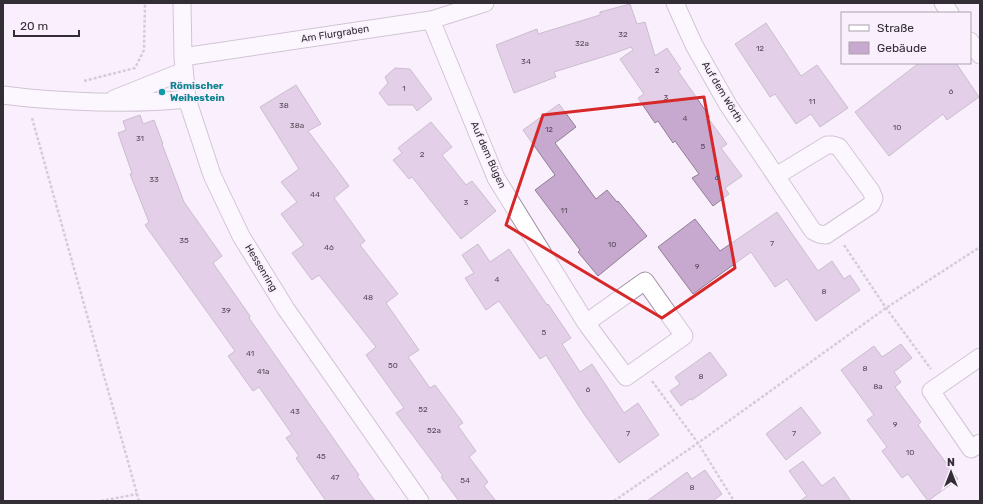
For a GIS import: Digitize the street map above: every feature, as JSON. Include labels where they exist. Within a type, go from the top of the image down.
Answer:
[{"type":"street","name":"Hessenring","points":[[182,3],[187,99],[212,175],[241,236],[286,309],[420,501]]},
{"type":"street","name":"Am Flurgraben","points":[[104,102],[184,64],[431,20],[485,3]]},
{"type":"street","name":"Auf dem Wörth","points":[[675,3],[694,45],[728,105],[813,231],[826,235],[871,204],[874,198],[839,147],[833,145],[827,145],[776,176]]},
{"type":"street","points":[[943,3],[949,12]]},
{"type":"street","name":"Auf dem Bügen","points":[[431,20],[496,178],[586,323],[626,377],[684,336],[645,281],[586,323]]},
{"type":"street","points":[[3,95],[26,98],[104,102],[158,102],[187,99]]},
{"type":"street","points":[[980,357],[931,391],[971,449],[980,443]]},
{"type":"path","points":[[82,81],[135,68],[144,50],[146,3]]},
{"type":"path","points":[[26,98],[139,501]]},
{"type":"path","points":[[833,230],[886,308],[942,384]]},
{"type":"path","points":[[614,501],[698,443],[886,308],[980,247]]},
{"type":"path","points":[[641,366],[698,443],[734,501]]},
{"type":"path","points":[[101,501],[137,494]]},
{"type":"highlighted area","points":[[704,97],[735,268],[662,318],[506,225],[543,115]]},
{"type":"building","points":[[630,4],[637,24],[645,22],[655,56],[667,48],[681,69],[678,71],[710,117],[708,118],[727,144],[721,148],[742,176],[725,188],[729,194],[713,206],[692,178],[699,174],[675,141],[673,143],[658,121],[655,123],[638,98],[644,94],[620,59],[633,50],[631,47],[554,72],[556,77],[514,93],[496,45],[537,29],[538,34],[600,15],[600,12]]},
{"type":"building","points":[[766,23],[801,76],[817,65],[848,108],[820,127],[811,114],[796,124],[775,94],[770,97],[735,44]]},
{"type":"building","points":[[918,64],[957,64],[979,97],[947,120],[943,114],[889,156],[855,112]]},
{"type":"building","points":[[395,68],[410,69],[432,99],[417,111],[413,105],[388,105],[379,93],[388,83],[385,77]]},
{"type":"building","points":[[296,85],[321,124],[308,131],[349,186],[334,198],[365,241],[360,245],[398,294],[386,303],[419,350],[408,357],[430,388],[435,385],[463,423],[458,426],[476,451],[469,457],[488,482],[484,486],[496,501],[459,501],[441,477],[443,476],[396,413],[404,408],[366,355],[376,347],[319,275],[312,280],[292,253],[304,245],[281,214],[297,202],[281,182],[299,169],[260,107]]},
{"type":"building","points":[[559,104],[576,127],[555,143],[596,199],[607,190],[647,236],[598,276],[578,252],[580,250],[535,190],[555,175],[523,130]]},
{"type":"building","points":[[140,115],[143,124],[154,120],[184,202],[222,256],[213,263],[250,316],[249,318],[359,475],[357,476],[375,501],[326,501],[296,458],[299,456],[286,438],[292,434],[259,387],[253,391],[228,356],[235,351],[145,225],[149,222],[130,174],[132,173],[118,133],[126,130],[123,121]]},
{"type":"building","points":[[431,122],[452,147],[442,155],[466,185],[472,181],[496,211],[461,239],[412,177],[409,179],[393,160],[402,153],[398,148]]},
{"type":"building","points":[[777,212],[818,271],[832,261],[844,279],[850,275],[860,290],[816,321],[787,279],[775,287],[751,252],[693,294],[658,247],[695,219],[720,251]]},
{"type":"building","points":[[478,244],[490,262],[509,249],[571,338],[562,344],[580,372],[592,364],[624,413],[638,403],[659,435],[619,463],[584,414],[546,355],[540,359],[499,301],[486,310],[465,278],[474,273],[462,255]]},
{"type":"building","points":[[901,344],[912,358],[894,372],[901,382],[895,387],[921,422],[918,425],[958,479],[928,501],[908,474],[902,478],[882,451],[887,447],[867,420],[874,415],[841,370],[874,346],[882,357]]},
{"type":"building","points":[[710,352],[727,375],[681,406],[670,391],[680,384],[675,377]]},
{"type":"building","points":[[801,407],[821,433],[786,460],[766,434]]},
{"type":"building","points":[[803,461],[822,486],[834,477],[851,501],[800,501],[807,496],[789,471]]},
{"type":"building","points":[[705,470],[722,494],[713,501],[647,501],[687,472],[692,479]]},
{"type":"place","name":"Römischer Weihestein","points":[[162,92]]}]
